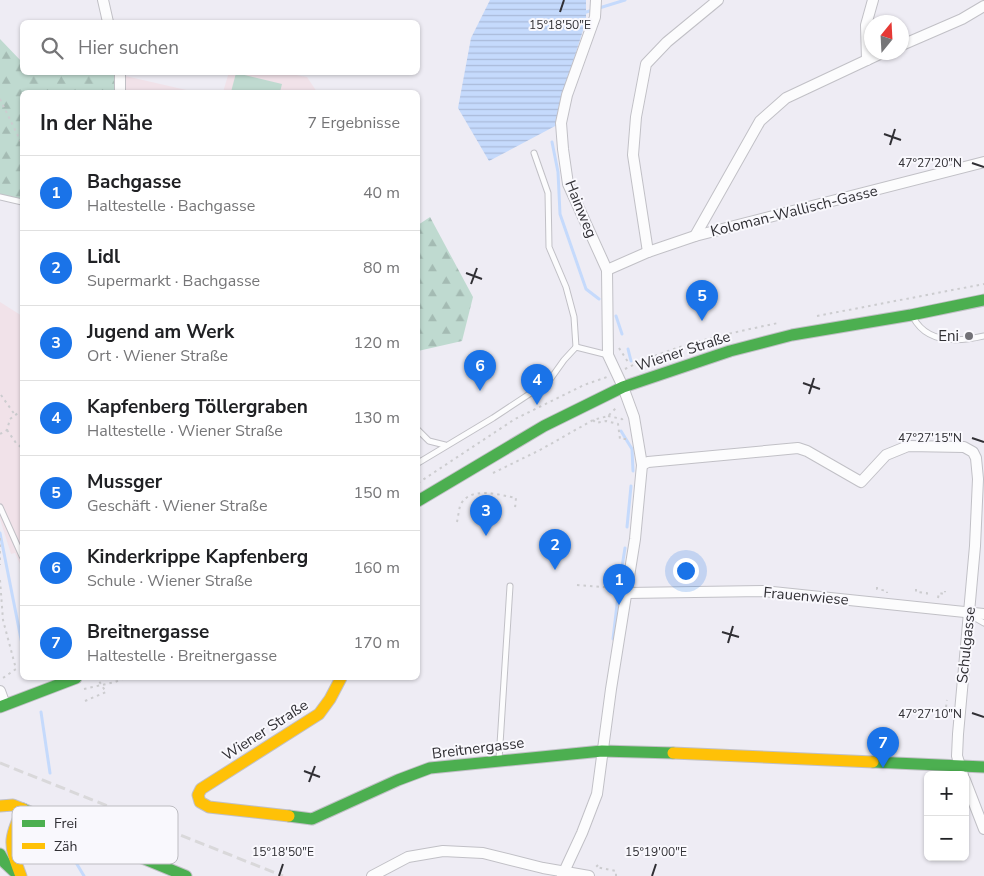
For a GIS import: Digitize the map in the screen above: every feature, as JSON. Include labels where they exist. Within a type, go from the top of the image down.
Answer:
[{"type":"main road","name":"Wiener Straße","points":[[420,500],[544,426],[730,351],[792,335],[911,315],[984,300]]},
{"type":"main road","points":[[3,706],[71,680]]},
{"type":"main road","name":"Wiener Straße","points":[[198,800],[201,789],[319,714],[330,700],[340,680]]},
{"type":"main road","name":"Breitnergasse","points":[[198,800],[209,807],[312,819],[398,780],[430,768],[602,751],[732,756],[962,771],[984,767]]},
{"type":"main road","points":[[0,795],[16,806]]},
{"type":"main road","points":[[0,814],[12,809]]},
{"type":"main road","points":[[12,828],[10,835],[12,853]]},
{"type":"main road","points":[[0,854],[5,863],[20,876]]},
{"type":"main road","points":[[16,864],[20,876]]},
{"type":"main road","points":[[157,864],[186,876]]},
{"type":"street","points":[[103,0],[108,20]]},
{"type":"street","points":[[648,252],[633,155],[636,117],[646,64],[667,42],[718,0]]},
{"type":"street","points":[[869,15],[873,0]]},
{"type":"street","name":"Hainweg","points":[[563,874],[597,794],[636,530],[642,465],[634,417],[626,392],[608,355],[607,270],[568,184],[563,149],[561,123],[568,95],[594,17],[596,3]]},
{"type":"street","points":[[909,42],[962,19],[984,6]]},
{"type":"street","points":[[695,236],[760,121],[786,98],[867,60]]},
{"type":"street","points":[[120,75],[120,90]]},
{"type":"street","name":"Koloman-Wallisch-Gasse","points":[[607,270],[648,252],[695,236],[984,162]]},
{"type":"street","name":"Schulgasse","points":[[642,465],[648,462],[798,448],[807,451],[856,481],[861,482],[886,455],[908,446],[958,446],[973,452],[978,462],[978,480],[970,613],[958,734],[957,756],[962,771]]},
{"type":"street","name":"Frauenwiese","points":[[627,593],[763,591],[984,614]]},
{"type":"street","points":[[0,691],[3,706]]},
{"type":"street","points":[[969,790],[984,829]]},
{"type":"street","points":[[372,876],[408,857],[443,851],[483,853],[563,874],[589,876]]},
{"type":"lane","points":[[420,462],[493,418],[549,381],[576,347],[574,317],[566,287],[549,247],[548,193],[534,153]]},
{"type":"lane","points":[[0,197],[20,202]]},
{"type":"lane","points":[[911,315],[917,325],[925,331],[946,340],[984,336]]},
{"type":"lane","points":[[576,347],[608,355]]},
{"type":"lane","points":[[420,432],[429,442],[445,445]]},
{"type":"lane","points":[[0,507],[20,552]]},
{"type":"lane","points":[[499,760],[510,586]]},
{"type":"lane","name":"Frauenwiese","points":[[970,613],[984,623]]},
{"type":"path","points":[[0,99],[20,140]]},
{"type":"path","points":[[622,350],[628,362]]},
{"type":"path","points":[[493,474],[593,420],[608,416],[626,392]]},
{"type":"path","points":[[1,395],[15,414]]},
{"type":"path","points":[[0,434],[7,430],[10,419],[20,411]]},
{"type":"path","points":[[593,420],[596,423],[606,421],[618,424],[620,439],[628,439]]},
{"type":"path","points":[[7,430],[20,446]]},
{"type":"path","points":[[457,522],[460,506],[466,497],[474,494],[484,493],[516,498],[515,508]]},
{"type":"path","points":[[0,538],[0,565]]},
{"type":"path","points":[[0,580],[3,620],[16,669],[0,680]]},
{"type":"path","points":[[916,589],[916,592],[927,593],[927,602]]},
{"type":"path","points":[[937,603],[939,593],[945,594],[946,591]]},
{"type":"path","points":[[85,701],[106,692],[98,680]]},
{"type":"path","points":[[946,707],[947,700]]},
{"type":"path","points":[[598,865],[596,867],[616,871],[616,876]]},
{"type":"shaded area","points":[[121,75],[186,90],[120,90]]},
{"type":"shaded area","points":[[228,75],[296,75],[307,77],[316,90],[224,90]]},
{"type":"shaded area","points":[[0,302],[20,315],[20,564],[15,553],[11,554],[0,519]]},
{"type":"green space","points":[[0,39],[20,60],[20,75],[116,75],[120,90],[20,90],[20,202],[0,197]]},
{"type":"green space","points":[[235,75],[244,75],[282,84],[280,90],[232,90]]},
{"type":"green space","points":[[430,217],[473,297],[462,341],[420,351],[420,224]]},
{"type":"water","points":[[490,0],[586,0],[586,21],[558,109],[559,124],[489,161],[458,108],[471,38]]},
{"type":"waterway","points":[[583,13],[625,0]]},
{"type":"waterway","points":[[552,142],[558,172],[560,214],[586,289],[599,299]]},
{"type":"waterway","points":[[616,316],[622,334]]},
{"type":"waterway","points":[[628,349],[631,361]]},
{"type":"waterway","points":[[621,431],[632,449],[633,471]]},
{"type":"waterway","points":[[627,527],[631,486]]},
{"type":"waterway","points":[[0,533],[20,634]]},
{"type":"waterway","points":[[622,567],[625,548]]},
{"type":"waterway","points":[[613,639],[618,596]]},
{"type":"waterway","points":[[41,712],[50,773]]},
{"type":"waterway","points":[[77,864],[84,876]]},
{"type":"railway","points":[[0,763],[108,806]]},
{"type":"railway","points":[[178,834],[283,876]]},
{"type":"traffic: fast","points":[[420,500],[544,426],[623,387],[730,351],[792,335],[911,315],[984,300]]},
{"type":"traffic: fast","points":[[0,707],[71,680]]},
{"type":"traffic: fast","points":[[289,816],[312,819],[398,780],[430,768],[602,751],[673,753]]},
{"type":"traffic: fast","points":[[873,762],[984,767]]},
{"type":"traffic: fast","points":[[0,854],[5,863],[19,876]]},
{"type":"traffic: fast","points":[[157,864],[186,876]]},
{"type":"traffic: slow","points":[[289,816],[209,807],[200,802],[198,795],[201,789],[319,714],[340,680]]},
{"type":"traffic: slow","points":[[673,753],[873,762]]},
{"type":"traffic: slow","points":[[0,806],[16,806]]},
{"type":"traffic: slow","points":[[12,842],[12,849]]},
{"type":"traffic: slow","points":[[17,864],[21,876]]},
{"type":"place","name":"Mussger","points":[[702,321]]},
{"type":"place","name":"Eni","points":[[969,336]]},
{"type":"place","name":"Kinderkrippe Kapfenberg","points":[[480,391]]},
{"type":"place","name":"Kapfenberg Töllergraben","points":[[537,405]]},
{"type":"place","name":"Jugend am Werk","points":[[486,536]]},
{"type":"place","name":"Lidl","points":[[555,570]]},
{"type":"place","name":"Bachgasse","points":[[619,605]]},
{"type":"place","name":"Breitnergasse","points":[[883,768]]}]
